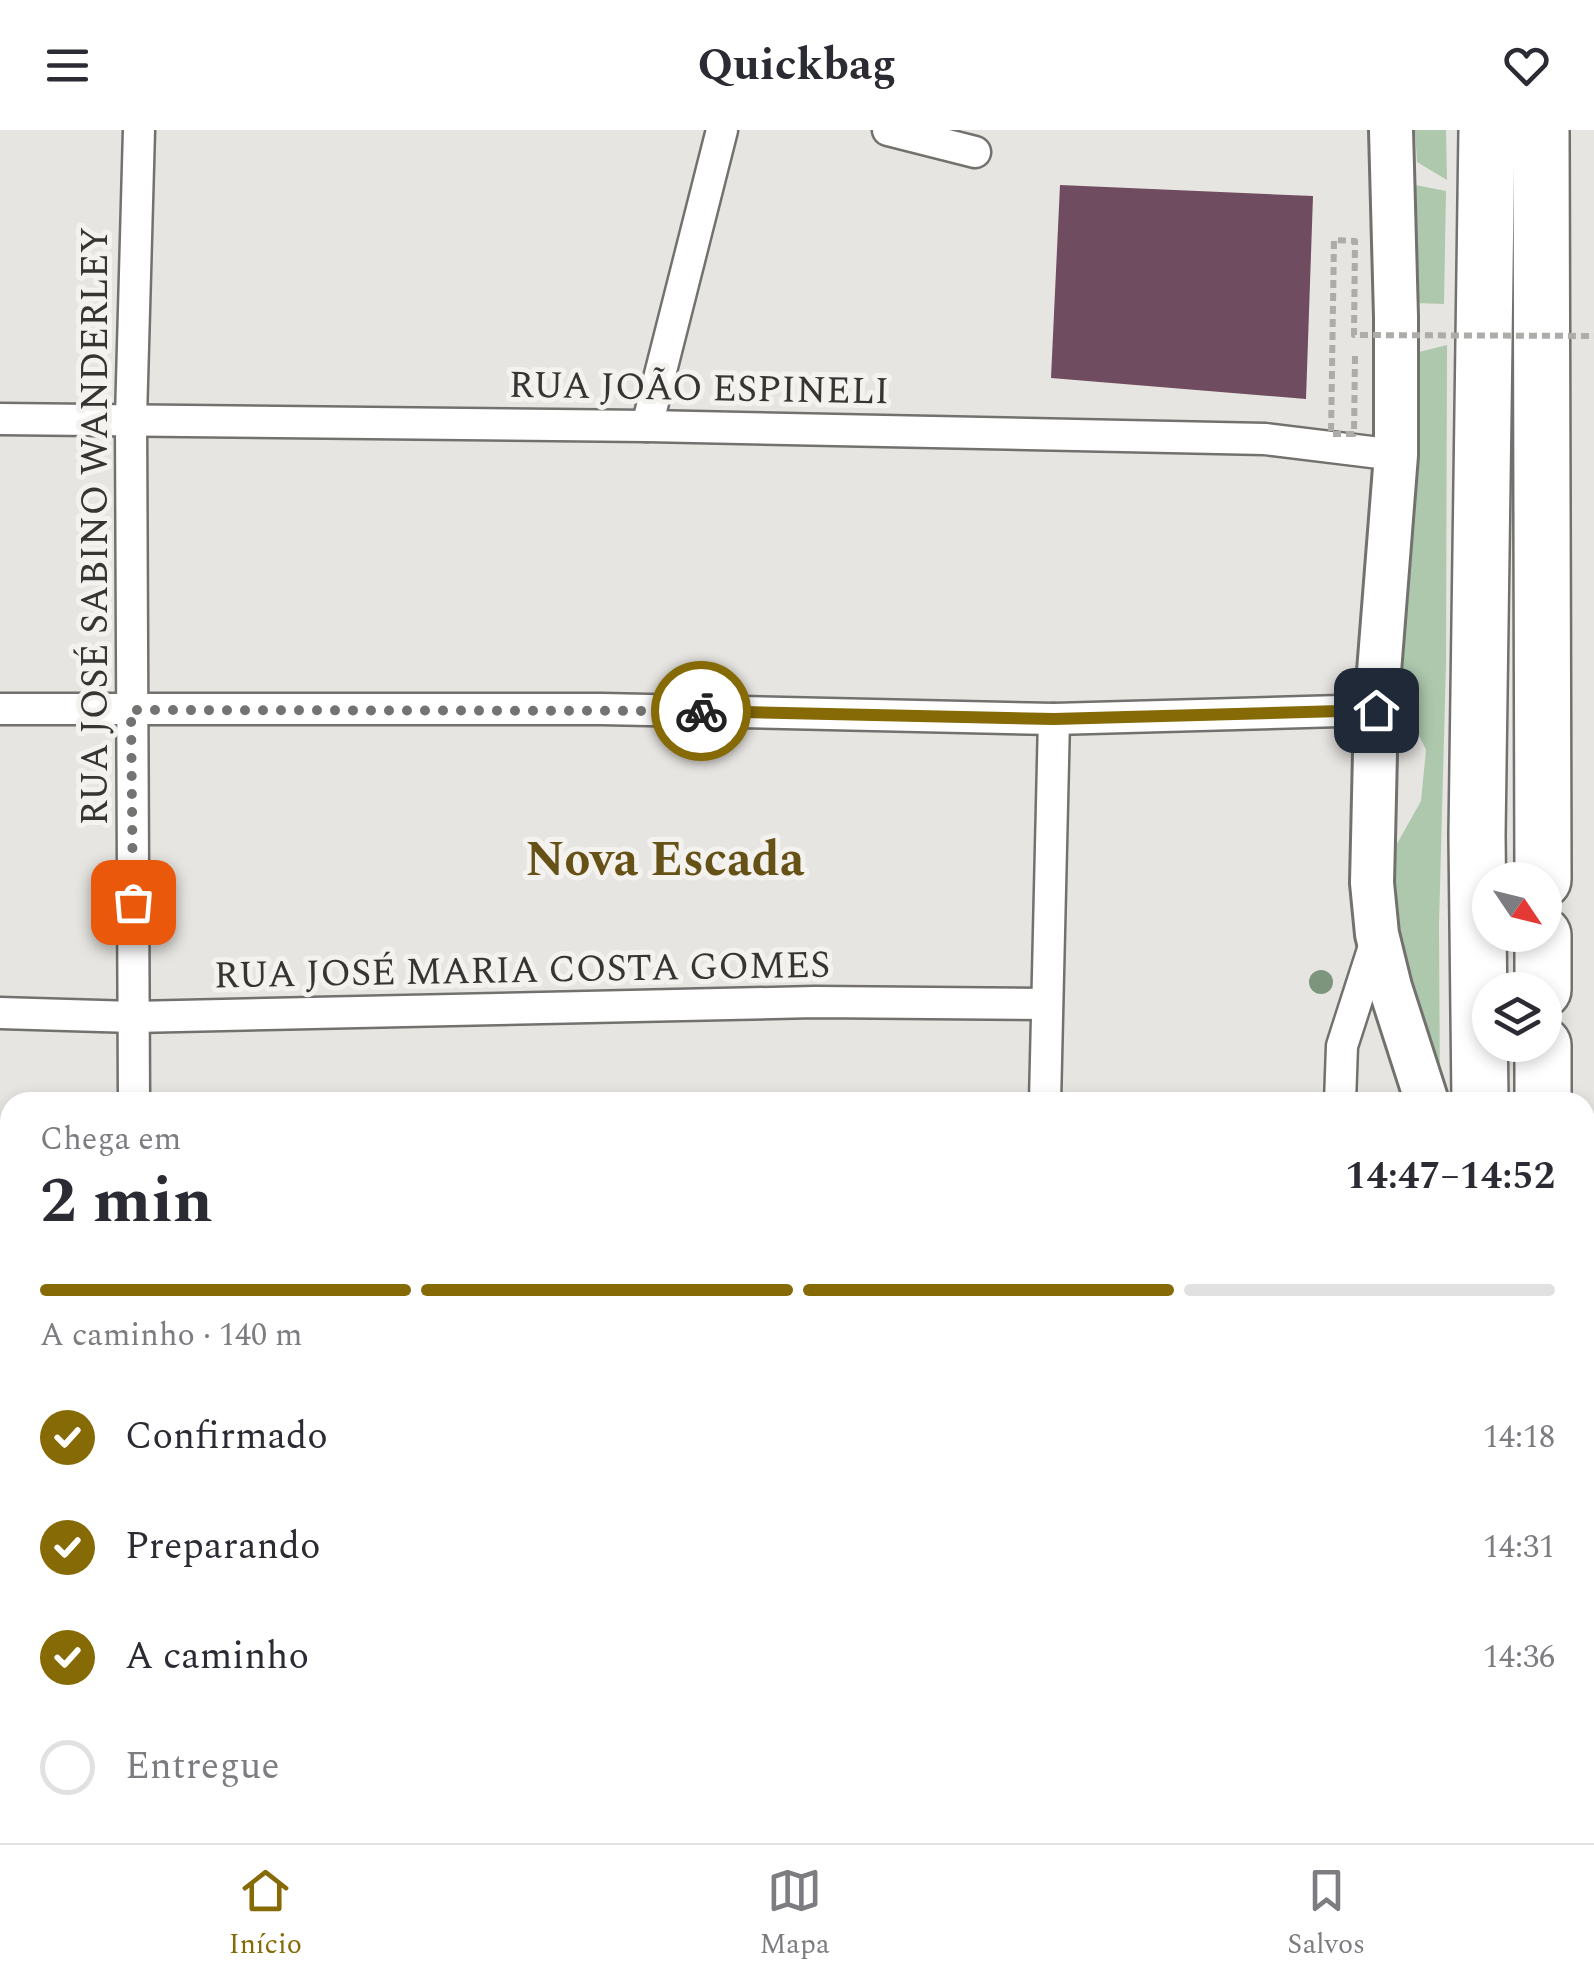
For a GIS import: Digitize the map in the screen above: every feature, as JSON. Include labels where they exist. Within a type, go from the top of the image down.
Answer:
[{"type":"highway","points":[[1480,1092],[1476,836],[1486,130]]},
{"type":"highway","points":[[1541,130],[1543,862]]},
{"type":"highway","points":[[1543,1062],[1543,1092]]},
{"type":"street","name":"RUA JOSÉ SABINO WANDERLEY","points":[[134,1092],[131,418],[139,130]]},
{"type":"street","points":[[647,426],[722,130]]},
{"type":"street","points":[[888,130],[975,152]]},
{"type":"street","points":[[1391,130],[1396,455],[1371,826],[1378,934],[1390,987],[1424,1092]]},
{"type":"street","name":"RUA JOÃO ESPINELI","points":[[0,418],[1266,439],[1396,455]]},
{"type":"street","points":[[0,709],[602,709],[1054,719],[1376,710]]},
{"type":"street","points":[[1045,1092],[1054,719]]},
{"type":"street","points":[[1340,1092],[1342,1046],[1378,934]]},
{"type":"street","name":"RUA JOSÉ MARIA COSTA GOMES","points":[[0,1013],[134,1017],[778,1003],[1046,1004]]},
{"type":"path","points":[[1355,356],[1354,434],[1331,434],[1334,240],[1356,240],[1354,335],[1594,336]]},
{"type":"green space","points":[[1415,130],[1446,130],[1447,180],[1417,162]]},
{"type":"green space","points":[[1415,185],[1446,191],[1444,304],[1416,303]]},
{"type":"green space","points":[[1447,345],[1440,1092],[1388,920],[1389,858],[1421,801],[1426,750],[1403,701],[1398,644],[1420,453],[1415,388],[1419,352]]},
{"type":"building","points":[[1060,185],[1313,196],[1306,399],[1051,378]]},
{"type":"way so far","points":[[133,902],[131,710],[701,711]]},
{"type":"district","name":"Nova Escada","points":[[665,858]]},
{"type":"route","points":[[701,711],[1054,719],[1376,710]]}]
